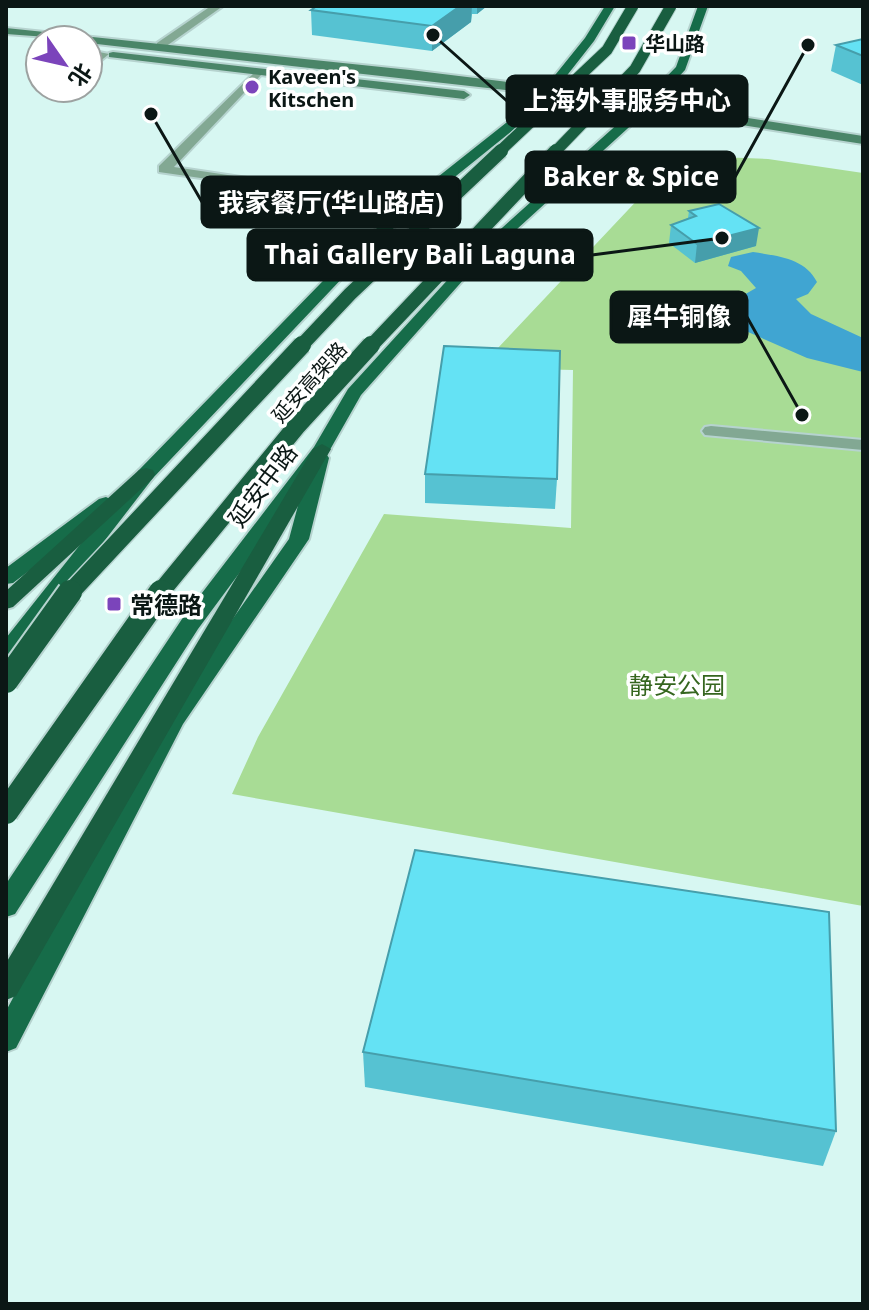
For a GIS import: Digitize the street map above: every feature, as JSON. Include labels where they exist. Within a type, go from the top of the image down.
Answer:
[{"type":"highway","name":"延安高架路","points":[[6,681],[77,583],[350,294],[607,50],[633,6]]},
{"type":"highway","name":"延安高架路","points":[[6,812],[176,574],[296,427],[431,280],[635,69],[671,6]]},
{"type":"highway","points":[[6,988],[322,449]]},
{"type":"highway","points":[[6,602],[146,474]]},
{"type":"main road","points":[[6,653],[146,474],[362,249],[537,98],[590,39],[610,6]]},
{"type":"main road","name":"延安中路","points":[[6,906],[190,624],[322,449],[354,393],[468,266],[638,112],[681,68],[703,6]]},
{"type":"main road","points":[[6,31],[161,45],[638,112],[863,140]]},
{"type":"main road","points":[[104,54],[475,96]]},
{"type":"main road","points":[[638,112],[801,145]]},
{"type":"main road","points":[[832,150],[848,152]]},
{"type":"main road","points":[[6,1039],[173,721],[299,539],[322,449]]},
{"type":"main road","points":[[6,578],[146,474]]},
{"type":"street","points":[[161,45],[218,6]]},
{"type":"street","points":[[258,72],[164,169],[410,206]]},
{"type":"street","points":[[711,431],[863,445]]},
{"type":"green space","name":"静安公园","points":[[718,157],[768,159],[863,173],[863,906],[232,794],[258,737],[384,514],[571,528],[573,370],[479,368],[661,175],[680,162]]},
{"type":"water","points":[[753,252],[790,260],[812,274],[817,282],[808,294],[796,299],[811,314],[863,338],[863,372],[807,358],[739,328],[728,304],[756,288],[741,271],[728,266],[731,257]]},
{"type":"building","points":[[317,6],[460,6],[432,26],[311,10]]},
{"type":"building","points":[[863,39],[863,56],[836,45]]},
{"type":"building","points":[[719,204],[759,228],[697,244],[671,225],[696,216],[689,211]]},
{"type":"building","points":[[444,346],[560,351],[557,479],[425,474]]},
{"type":"building","points":[[415,850],[829,912],[836,1131],[363,1052]]},
{"type":"place","name":"上海外事服务中心","points":[[433,35]]},
{"type":"place","name":"华山路","points":[[629,43]]},
{"type":"place","name":"Baker & Spice","points":[[808,45]]},
{"type":"place","name":"Kaveen's Kitschen","points":[[252,87]]},
{"type":"place","name":"我家餐厅(华山路店)","points":[[151,114]]},
{"type":"place","name":"Thai Gallery Bali Laguna","points":[[722,238]]},
{"type":"place","name":"犀牛铜像","points":[[802,415]]},
{"type":"place","name":"常德路","points":[[114,604]]}]
